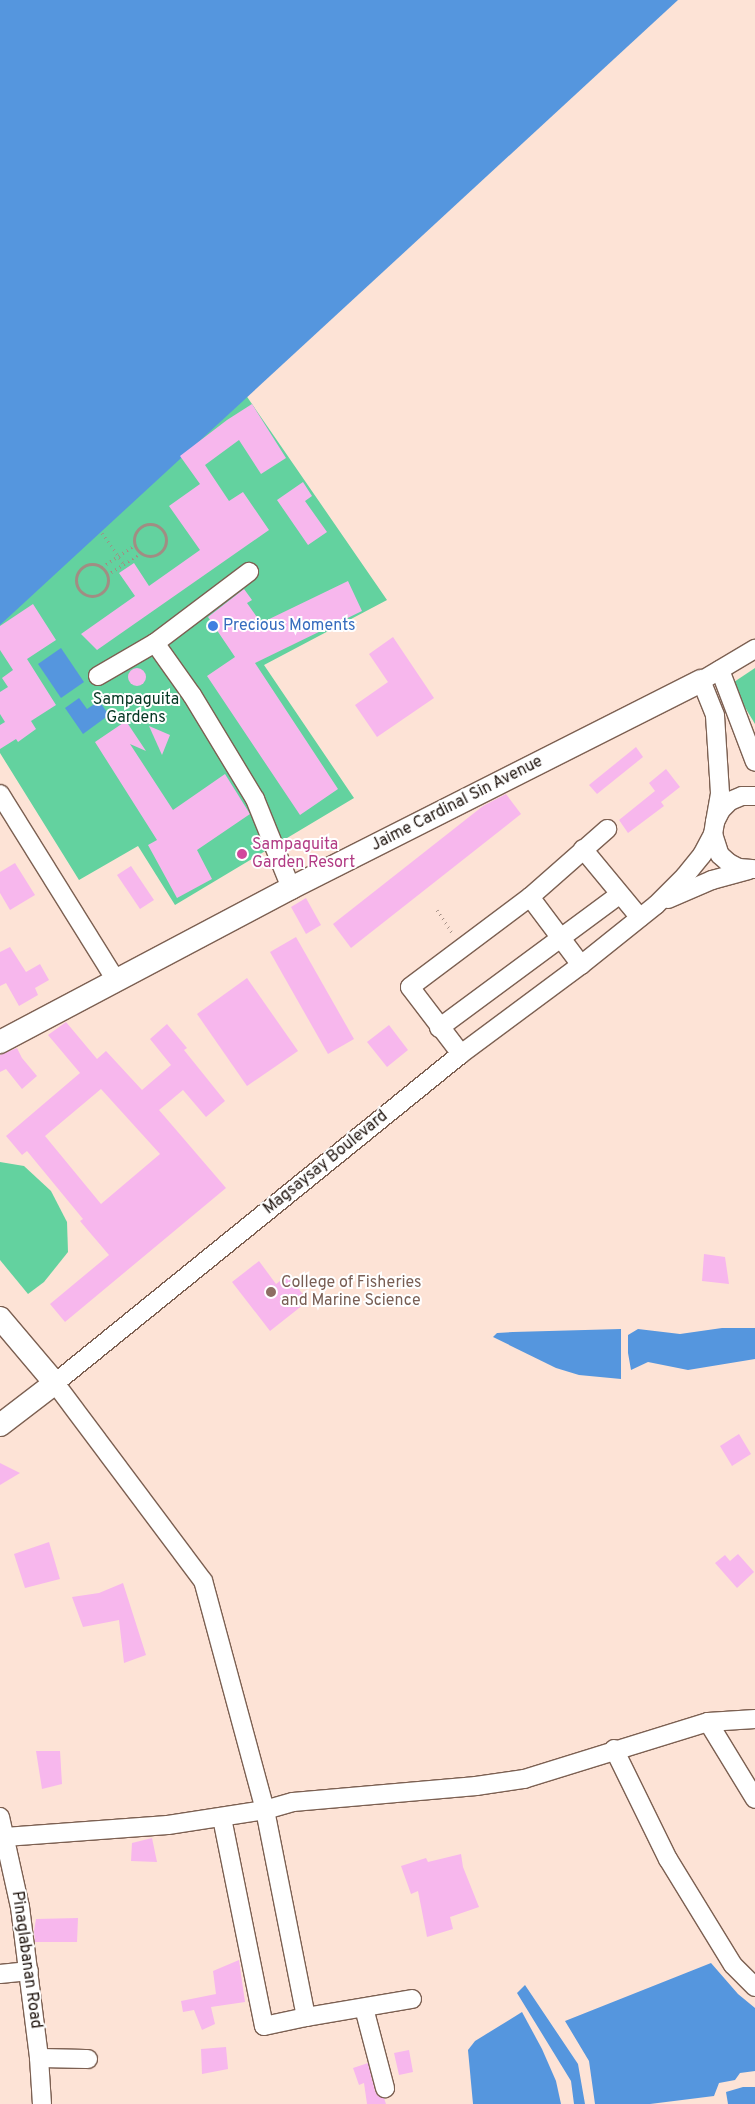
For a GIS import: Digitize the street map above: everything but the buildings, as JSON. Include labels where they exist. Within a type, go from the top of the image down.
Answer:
[{"type":"main road","name":"Jaime Cardinal Sin Avenue","points":[[0,1042],[291,888],[711,676]]},
{"type":"main road","points":[[0,1318],[55,1383]]},
{"type":"main road","name":"Magsaysay Boulevard","points":[[0,1425],[55,1383]]},
{"type":"street","points":[[98,676],[155,642],[248,572]]},
{"type":"street","points":[[155,642],[192,695],[254,799],[291,888]]},
{"type":"street","name":"Jaime Cardinal Sin Avenue","points":[[711,676],[755,649]]},
{"type":"street","points":[[711,676],[755,762]]},
{"type":"street","name":"Magsaysay Boulevard","points":[[55,1383],[461,1054],[581,965],[640,918],[685,876],[702,855],[714,828],[720,794],[711,676]]},
{"type":"street","points":[[0,794],[116,980]]},
{"type":"street","points":[[752,870],[734,866],[720,855],[714,828],[721,810],[730,801],[742,796],[755,796]]},
{"type":"street","points":[[461,1054],[439,1028],[410,988],[530,897],[607,829]]},
{"type":"street","points":[[583,849],[640,918]]},
{"type":"street","name":"Magsaysay Boulevard","points":[[656,905],[712,880],[752,870]]},
{"type":"street","points":[[439,1028],[620,894]]},
{"type":"street","points":[[530,897],[581,965]]},
{"type":"street","points":[[55,1383],[203,1582],[265,1810],[306,2017]]},
{"type":"street","points":[[5,1837],[168,1825],[222,1818],[265,1810],[293,1802],[476,1786],[524,1779],[614,1749],[708,1722],[755,1719]]},
{"type":"street","points":[[708,1722],[755,1799]]},
{"type":"street","points":[[614,1749],[668,1859],[733,1965],[755,1987]]},
{"type":"street","name":"Pinaglabanan Road","points":[[0,1817],[20,1907],[39,2058],[42,2104]]},
{"type":"street","points":[[222,1818],[264,2026],[306,2017],[412,2000]]},
{"type":"street","points":[[0,1974],[29,1971]]},
{"type":"street","points":[[364,2008],[385,2088]]},
{"type":"street","points":[[39,2058],[88,2059]]},
{"type":"path","points":[[102,567],[135,545],[138,530],[146,524],[155,525],[163,531],[166,541],[162,551],[152,556],[142,553],[135,545]]},
{"type":"path","points":[[102,534],[124,565]]},
{"type":"path","points":[[108,576],[142,553]]},
{"type":"path","points":[[92,564],[102,567],[108,576],[107,586],[99,594],[88,595],[80,590],[76,580],[80,570],[92,564]]},
{"type":"path","points":[[437,910],[463,949]]},
{"type":"green space","name":"Sampaguita Gardens","points":[[243,391],[387,600],[264,665],[354,798],[175,905],[138,846],[79,880],[0,753],[0,613]]},
{"type":"green space","points":[[755,668],[755,724],[731,684]]},
{"type":"green space","points":[[0,1162],[24,1166],[51,1191],[67,1222],[68,1252],[44,1282],[28,1294],[0,1260]]},
{"type":"water","points":[[0,0],[678,0],[0,625]]},
{"type":"water","points":[[61,648],[84,682],[61,698],[38,664]]},
{"type":"water","points":[[79,698],[87,709],[99,701],[109,715],[83,734],[65,708]]},
{"type":"water","points":[[722,1328],[755,1328],[755,1359],[688,1370],[648,1362],[631,1370],[628,1353],[628,1335],[638,1329],[680,1334]]},
{"type":"water","points":[[621,1329],[621,1379],[579,1375],[556,1368],[493,1337],[497,1333],[513,1332]]},
{"type":"water","points":[[711,1963],[738,1994],[755,2008],[755,2071],[740,2073],[735,2080],[719,2083],[714,2096],[650,2104],[595,2104],[589,2061],[565,2021]]},
{"type":"water","points":[[525,1985],[578,2064],[585,2104],[574,2104],[571,2081],[517,1993]]},
{"type":"water","points":[[522,2012],[542,2049],[556,2081],[561,2104],[473,2104],[468,2050],[475,2041]]},
{"type":"water","points":[[743,2087],[755,2087],[755,2104],[728,2104],[726,2092]]},
{"type":"place","name":"Precious Moments","points":[[213,626]]},
{"type":"place","name":"Sampaguita Garden Resort","points":[[242,854]]},
{"type":"place","name":"College of Fisheries and Marine Science","points":[[271,1292]]}]
